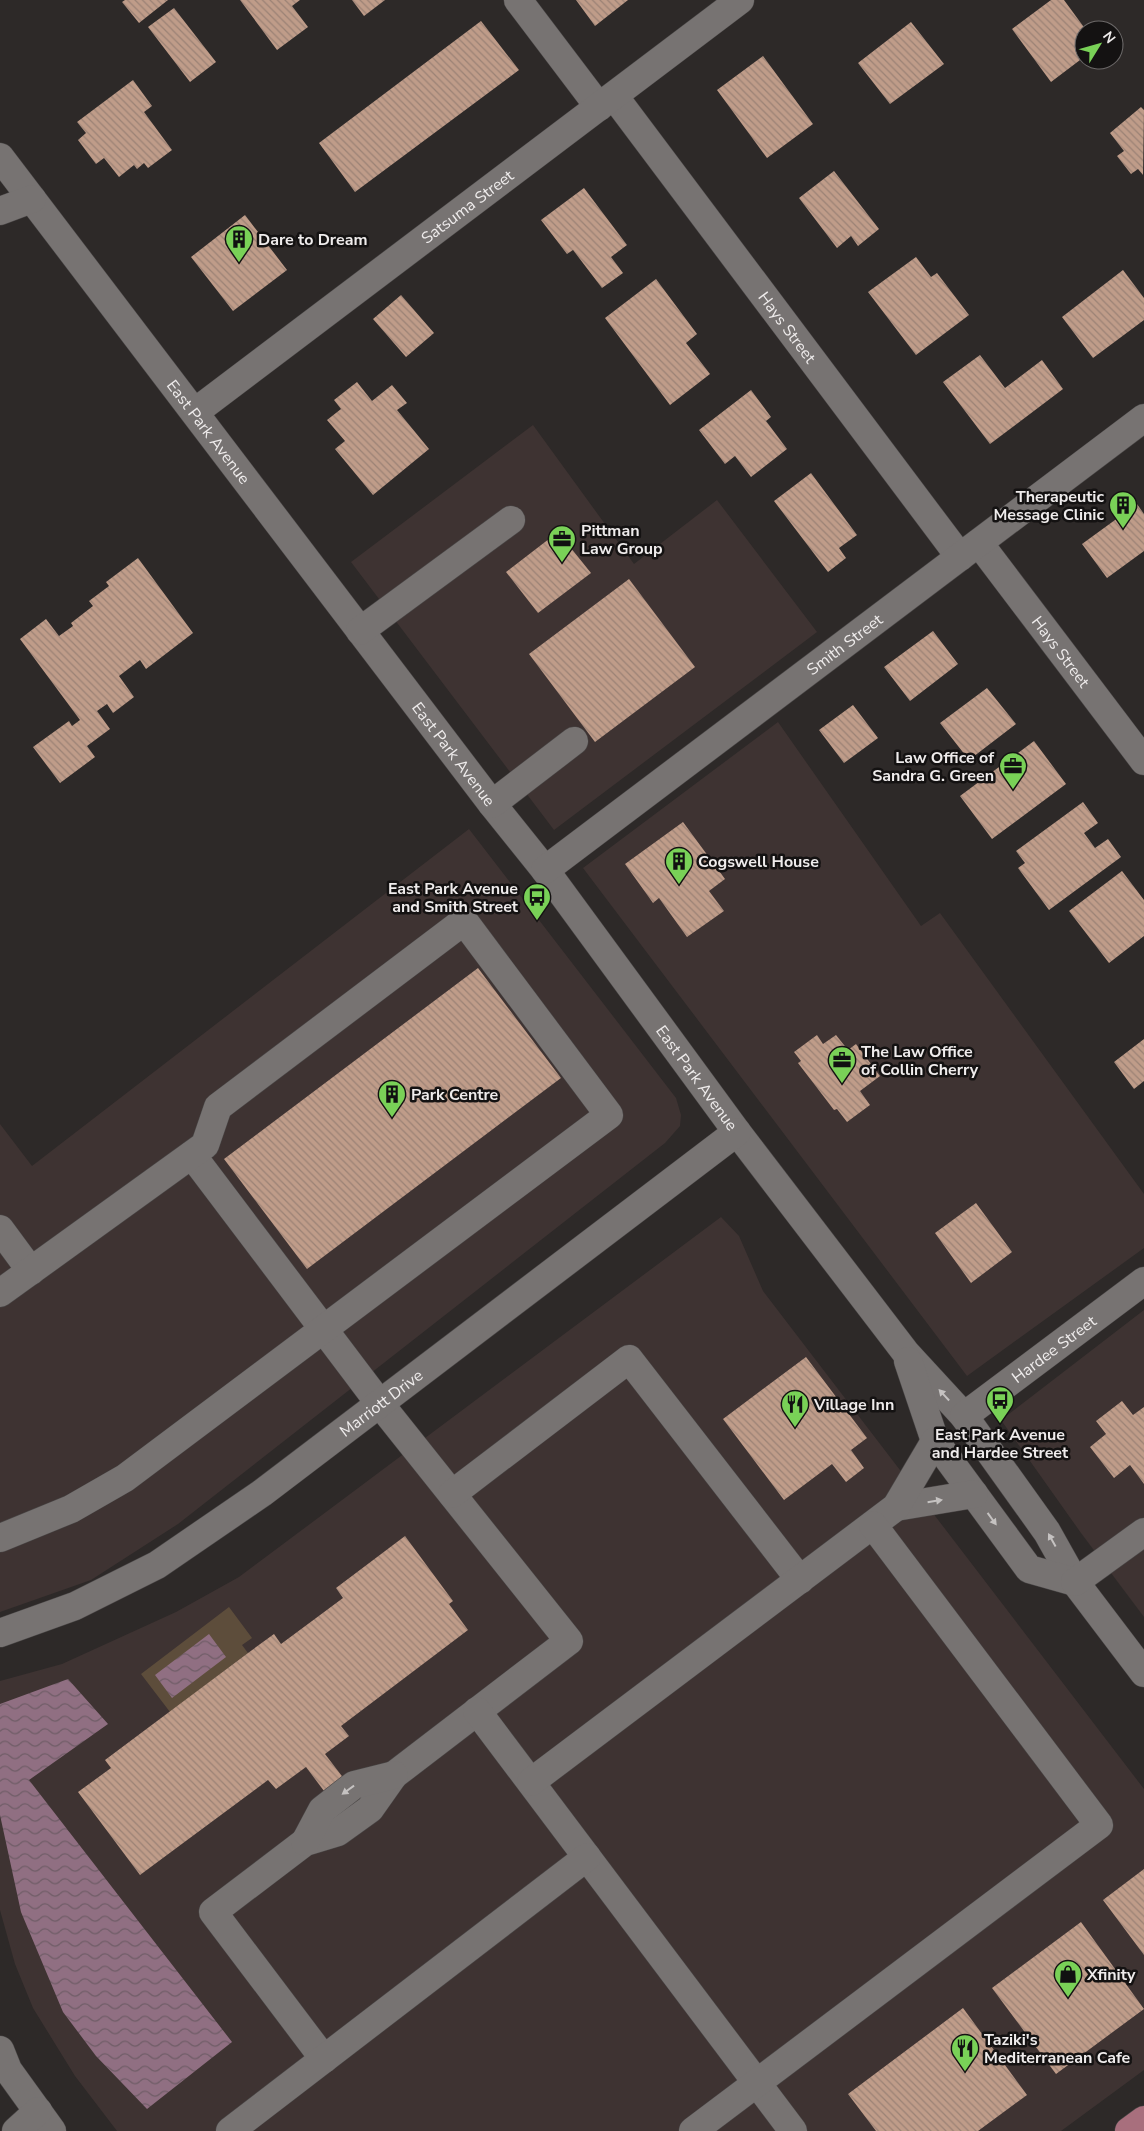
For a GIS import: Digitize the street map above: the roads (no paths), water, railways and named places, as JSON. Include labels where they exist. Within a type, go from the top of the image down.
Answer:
[{"type":"main road","points":[[1129,2131],[1144,2120]]},
{"type":"street","name":"Hays Street","points":[[518,0],[607,101],[970,550],[1144,761]]},
{"type":"street","name":"Satsuma Street","points":[[195,412],[607,101],[733,2]]},
{"type":"street","name":"East Park Avenue","points":[[0,157],[492,804],[545,870],[738,1132],[906,1354],[964,1416],[1047,1532],[1075,1582],[1144,1673]]},
{"type":"street","points":[[0,210],[32,199]]},
{"type":"street","name":"Smith Street","points":[[545,870],[1144,418]]},
{"type":"street","points":[[360,631],[511,520]]},
{"type":"street","points":[[492,804],[574,741]]},
{"type":"street","points":[[0,1293],[205,1145],[218,1107],[464,921],[609,1115],[125,1478],[71,1509],[0,1538]]},
{"type":"street","name":"Marriott Drive","points":[[0,1632],[75,1606],[157,1565],[262,1493],[738,1132]]},
{"type":"street","points":[[192,1155],[380,1404],[569,1641],[394,1775],[354,1786],[322,1810],[305,1842],[213,1912],[324,2059]]},
{"type":"street","points":[[0,1229],[31,1271]]},
{"type":"street","name":"Hardee Street","points":[[964,1416],[1144,1281]]},
{"type":"street","name":"East Park Avenue","points":[[906,1354],[934,1441],[1029,1569],[1075,1582]]},
{"type":"street","points":[[452,1494],[629,1359],[800,1580]]},
{"type":"street","points":[[531,1782],[896,1507],[934,1441]]},
{"type":"street","points":[[896,1507],[974,1494]]},
{"type":"street","points":[[693,2131],[1099,1825],[873,1525]]},
{"type":"street","points":[[1075,1582],[1144,1532]]},
{"type":"street","points":[[477,1711],[793,2131]]},
{"type":"street","points":[[230,2131],[587,1857]]},
{"type":"street","points":[[0,2050],[8,2070],[45,2121],[16,2131]]},
{"type":"water","points":[[209,1634],[226,1657],[172,1698],[155,1675]]},
{"type":"water","points":[[68,1679],[108,1724],[29,1780],[232,2042],[147,2109],[96,2056],[63,2012],[21,1912],[0,1815],[0,1704]]},
{"type":"place","name":"Dare to Dream","points":[[239,263]]},
{"type":"place","name":"Therapeutic Message Clinic","points":[[1123,529]]},
{"type":"place","name":"Pittman Law Group","points":[[562,563]]},
{"type":"place","name":"Law Office of Sandra G. Green","points":[[1013,790]]},
{"type":"place","name":"Cogswell House","points":[[679,885]]},
{"type":"place","name":"East Park Avenue and Smith Street","points":[[537,921]]},
{"type":"place","name":"The Law Office of Collin Cherry","points":[[842,1084]]},
{"type":"place","name":"Park Centre","points":[[392,1118]]},
{"type":"place","name":"East Park Avenue and Hardee Street","points":[[1000,1424]]},
{"type":"place","name":"Village Inn","points":[[795,1428]]},
{"type":"place","name":"Xfinity","points":[[1068,1998]]},
{"type":"place","name":"Taziki's Mediterranean Cafe","points":[[965,2072]]}]
